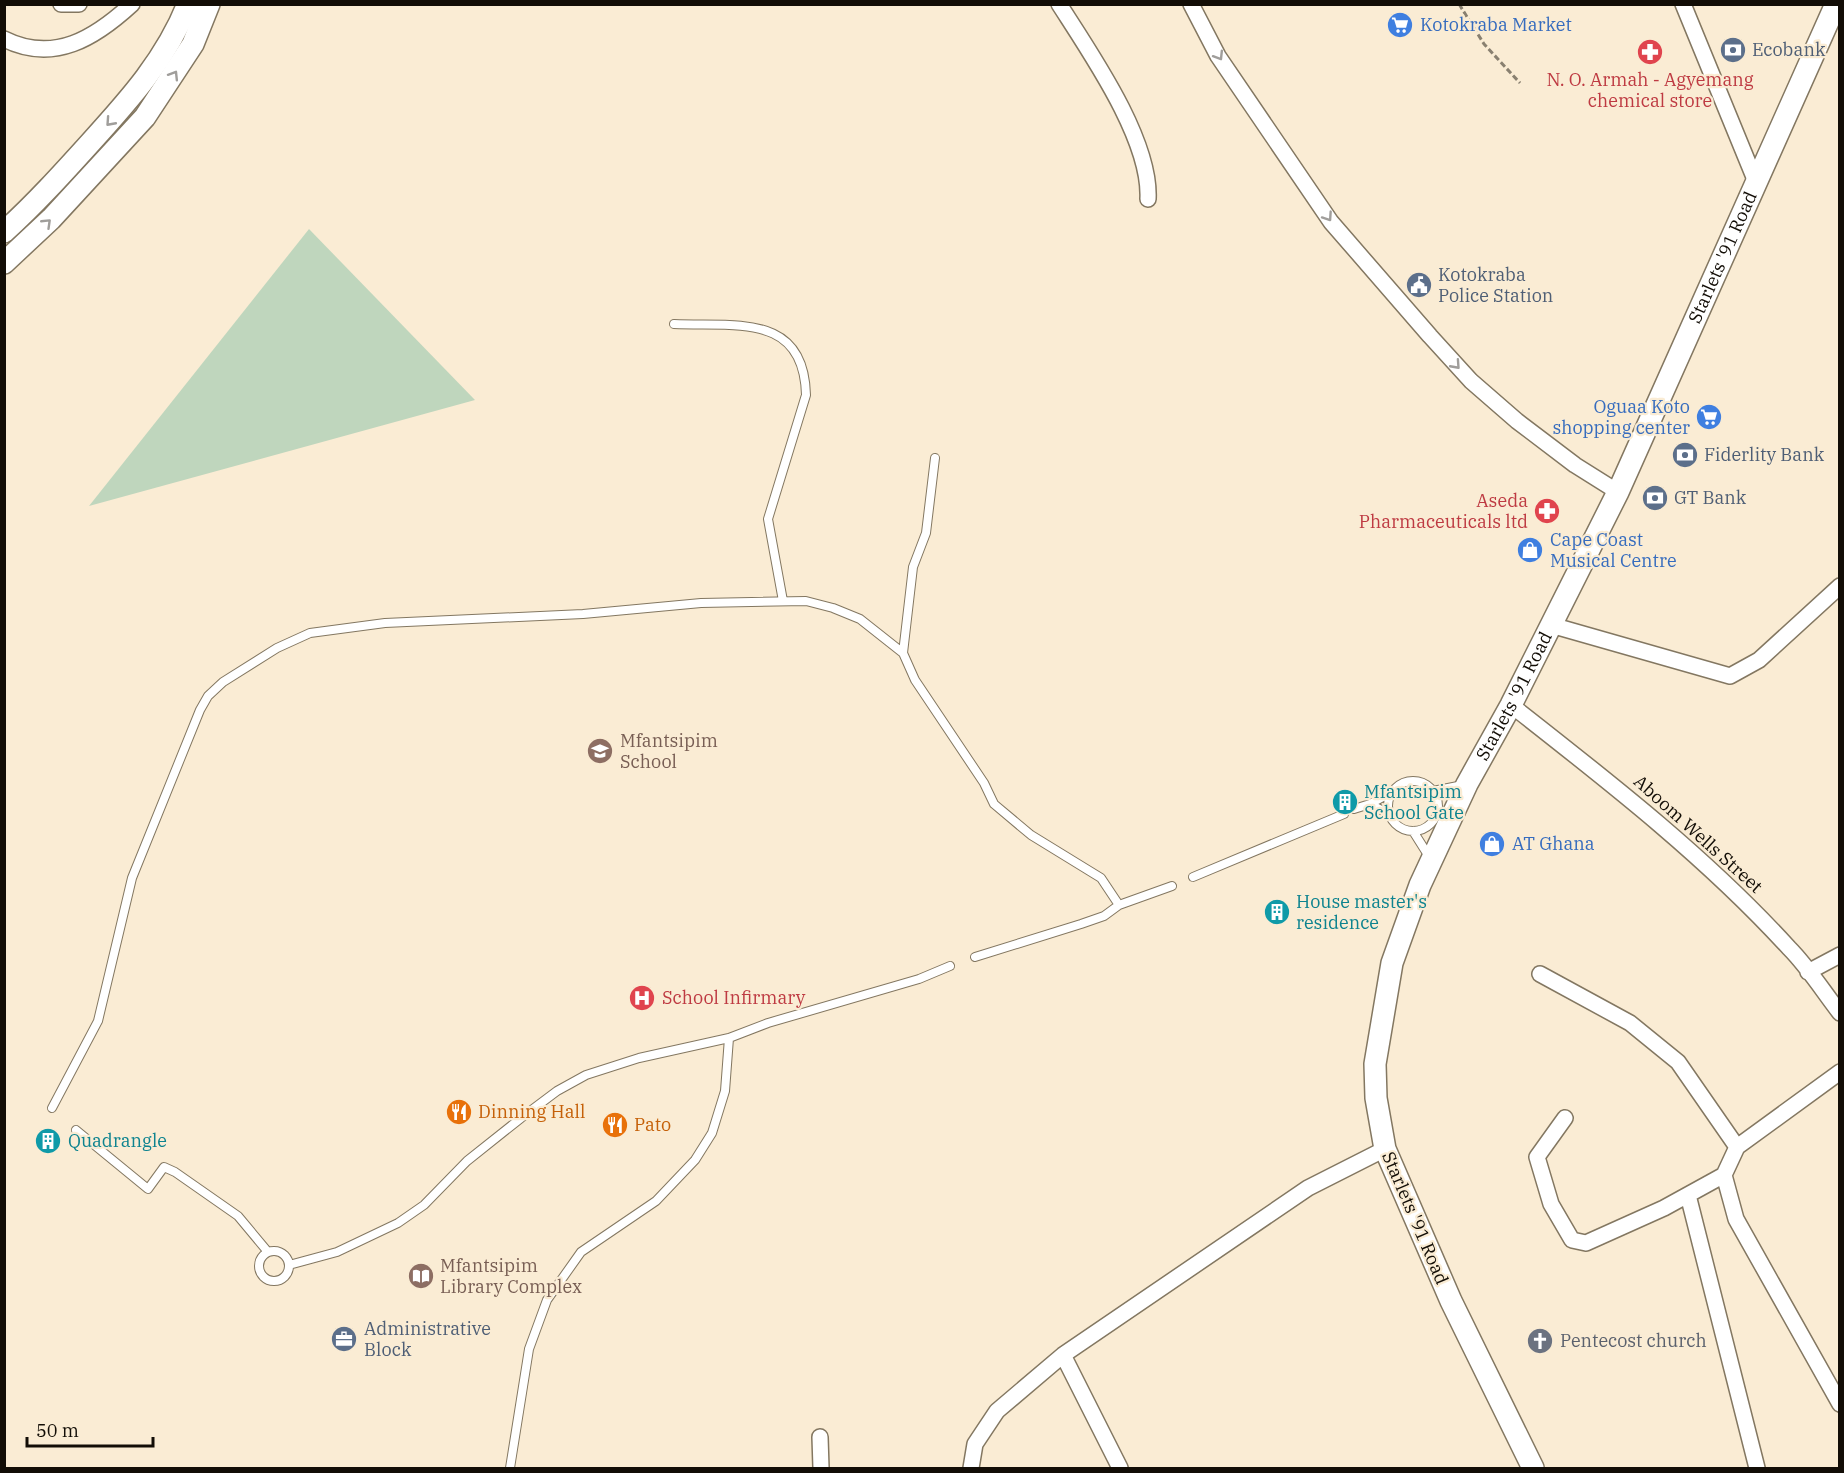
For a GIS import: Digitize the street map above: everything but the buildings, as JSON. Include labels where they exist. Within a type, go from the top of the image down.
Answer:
[{"type":"street","points":[[61,4],[79,4]]},
{"type":"street","points":[[4,39],[20,47],[37,50],[64,47],[105,29],[132,4]]},
{"type":"street","points":[[4,232],[36,202],[158,65],[177,34],[188,4]]},
{"type":"street","points":[[4,263],[51,219],[145,117],[193,44],[208,4]]},
{"type":"street","points":[[1059,4],[1138,145],[1149,180],[1148,199]]},
{"type":"street","points":[[1191,4],[1218,56],[1331,222],[1430,336],[1471,381],[1509,414],[1575,465],[1618,492]]},
{"type":"street","points":[[1683,4],[1756,182]]},
{"type":"street","name":"Starlets '91 Road","points":[[1533,1468],[1446,1290],[1384,1149],[1376,1098],[1375,1064],[1392,963],[1432,861],[1467,784],[1511,705],[1618,492],[1836,4]]},
{"type":"street","points":[[1551,625],[1730,676],[1759,660],[1839,586]]},
{"type":"street","name":"Aboom Wells Street","points":[[1511,705],[1651,815],[1744,900],[1791,950],[1839,1013]]},
{"type":"street","points":[[1809,972],[1839,955]]},
{"type":"street","points":[[1540,974],[1630,1023],[1678,1062],[1737,1147]]},
{"type":"street","points":[[1565,1118],[1537,1157],[1551,1204],[1572,1240],[1586,1243],[1688,1195],[1724,1175],[1737,1147],[1839,1072]]},
{"type":"street","points":[[971,1468],[975,1444],[997,1411],[1062,1355],[1308,1188],[1384,1149]]},
{"type":"street","points":[[1724,1175],[1736,1219],[1839,1404]]},
{"type":"street","points":[[1688,1195],[1757,1468]]},
{"type":"street","points":[[1062,1355],[1120,1468]]},
{"type":"street","points":[[820,1437],[821,1468]]},
{"type":"lane","points":[[674,324],[760,328],[788,341],[800,357],[806,374],[806,395],[768,519],[783,601]]},
{"type":"lane","points":[[903,653],[913,567],[926,533],[935,474],[935,458]]},
{"type":"lane","points":[[52,1108],[98,1021],[132,878],[200,710],[208,696],[247,665],[310,633],[334,628],[484,617],[583,614],[701,603],[806,601],[851,615],[883,635],[903,653],[915,680],[984,783],[994,804],[1032,836],[1101,878],[1119,905]]},
{"type":"lane","points":[[1354,809],[1370,804],[1392,792],[1398,786],[1413,781],[1433,791],[1437,799],[1437,814],[1428,827],[1413,831],[1398,826],[1389,814],[1370,804]]},
{"type":"lane","points":[[1433,791],[1467,784]]},
{"type":"lane","points":[[1389,814],[1388,806],[1392,792]]},
{"type":"lane","points":[[1193,877],[1344,814]]},
{"type":"lane","points":[[1413,831],[1432,861]]},
{"type":"lane","points":[[975,957],[1104,916],[1119,905],[1172,886]]},
{"type":"lane","points":[[289,1265],[337,1252],[398,1223],[424,1205],[467,1161],[521,1118],[557,1091],[586,1076],[639,1058],[729,1038],[768,1023],[920,979],[950,966]]},
{"type":"lane","points":[[510,1468],[529,1348],[547,1300],[581,1252],[656,1201],[695,1160],[712,1133],[724,1091],[729,1038]]},
{"type":"lane","points":[[76,1130],[148,1189],[165,1167],[175,1172],[238,1216],[268,1252],[282,1253],[289,1265]]},
{"type":"lane","points":[[268,1252],[260,1263],[264,1277],[277,1281],[284,1278],[289,1265]]},
{"type":"path","points":[[1459,4],[1485,44],[1520,83]]},
{"type":"green space","points":[[309,229],[475,400],[89,506]]},
{"type":"place","name":"Kotokraba Market","points":[[1400,25]]},
{"type":"place","name":"Ecobank","points":[[1733,50]]},
{"type":"place","name":"N. O. Armah - Agyemang chemical store","points":[[1650,52]]},
{"type":"place","name":"Kotokraba Police Station","points":[[1419,285]]},
{"type":"place","name":"Oguaa Koto shopping center","points":[[1709,417]]},
{"type":"place","name":"Fiderlity Bank","points":[[1685,455]]},
{"type":"place","name":"GT Bank","points":[[1655,498]]},
{"type":"place","name":"Aseda Pharmaceuticals ltd","points":[[1547,511]]},
{"type":"place","name":"Cape Coast Musical Centre","points":[[1530,550]]},
{"type":"place","name":"Mfantsipim School","points":[[600,751]]},
{"type":"place","name":"Mfantsipim School Gate","points":[[1345,802]]},
{"type":"place","name":"AT Ghana","points":[[1492,844]]},
{"type":"place","name":"House master's residence","points":[[1277,912]]},
{"type":"place","name":"School Infirmary","points":[[642,998]]},
{"type":"place","name":"Dinning Hall","points":[[459,1112]]},
{"type":"place","name":"Pato","points":[[615,1125]]},
{"type":"place","name":"Quadrangle","points":[[48,1141]]},
{"type":"place","name":"Mfantsipim Library Complex","points":[[421,1276]]},
{"type":"place","name":"Administrative Block","points":[[344,1339]]},
{"type":"place","name":"Pentecost church","points":[[1540,1341]]}]
